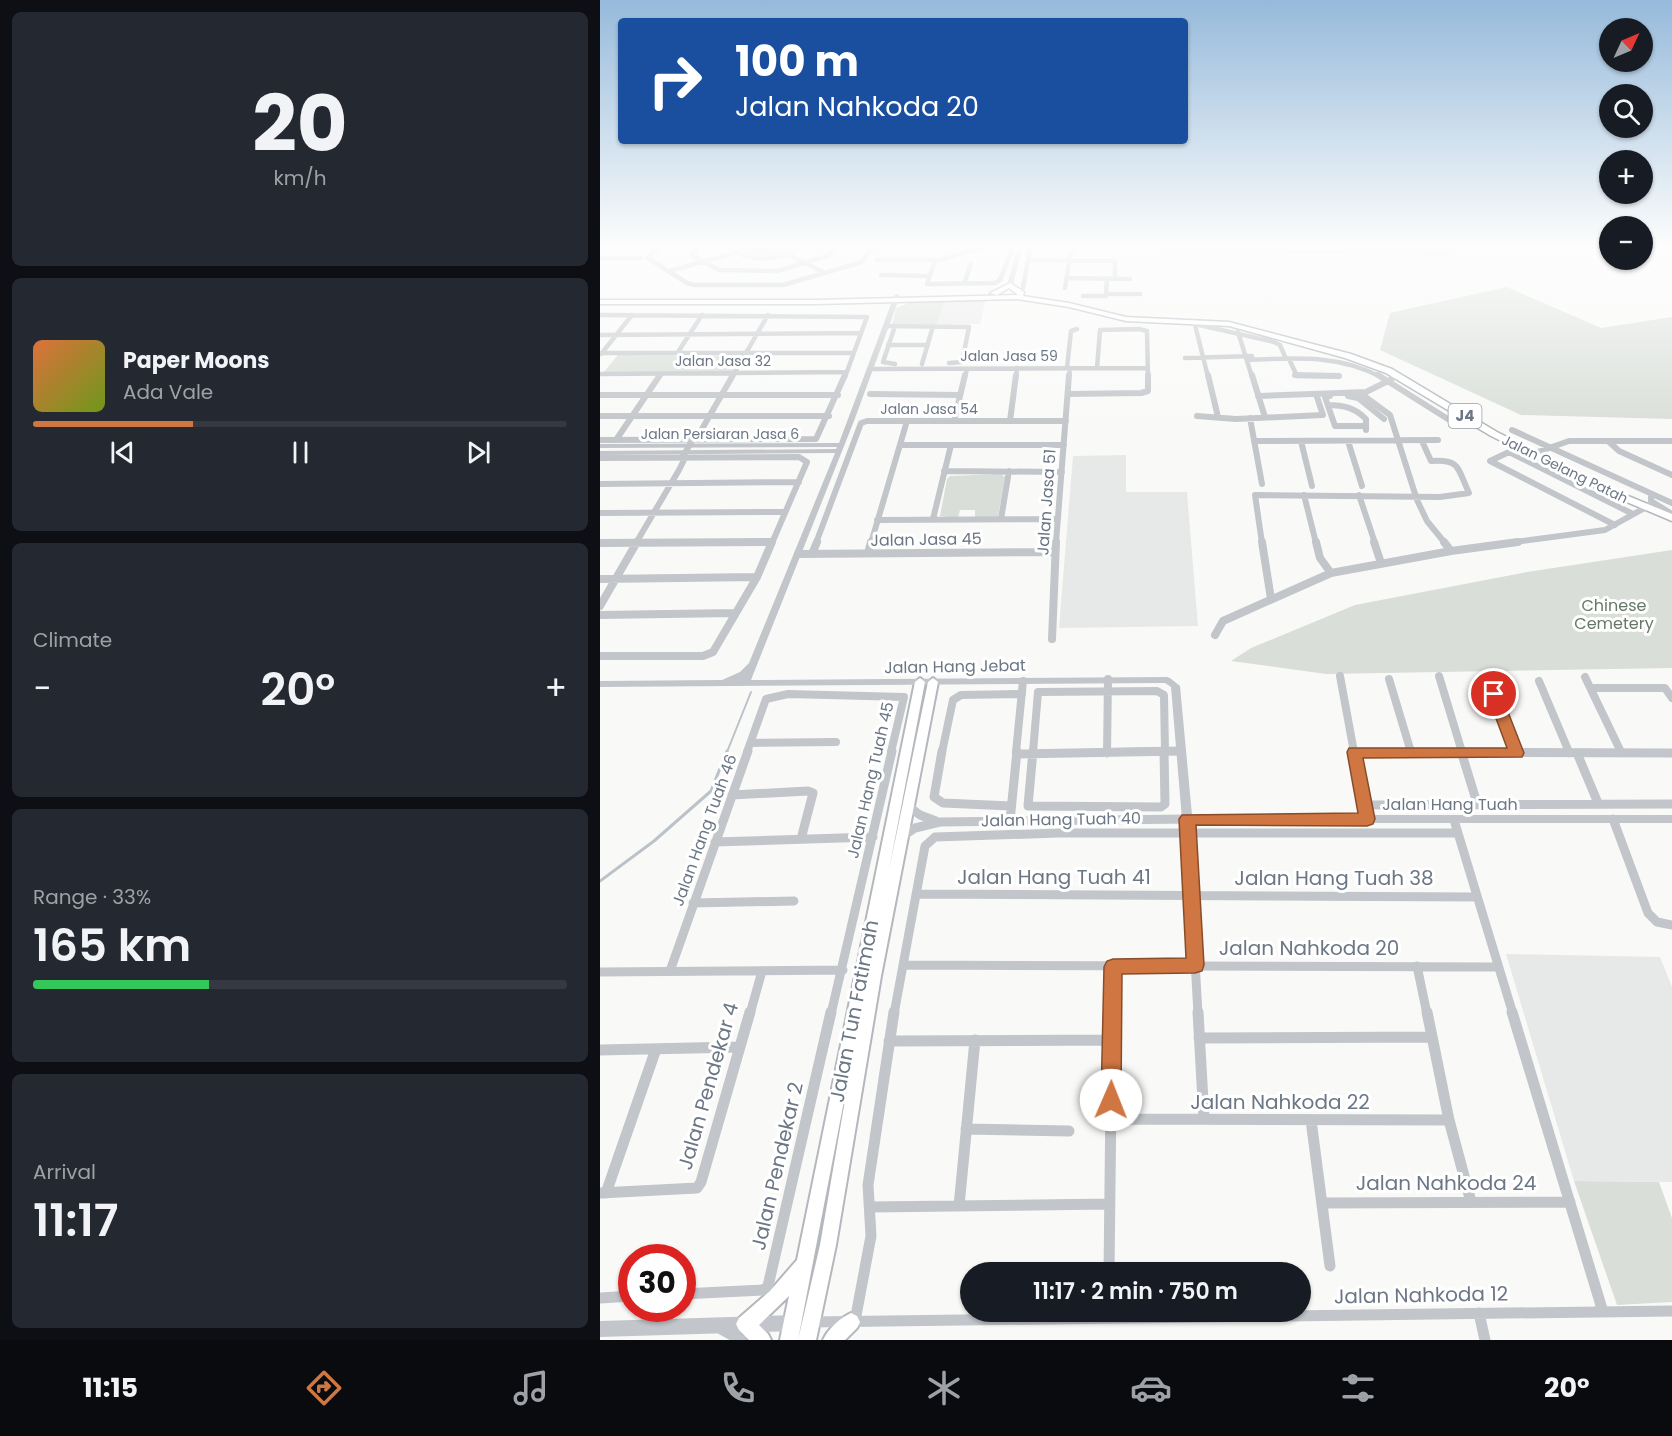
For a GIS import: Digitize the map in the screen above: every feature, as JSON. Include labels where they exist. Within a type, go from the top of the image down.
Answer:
[{"type":"main road","points":[[883,306],[893,308],[900,306]]},
{"type":"main road","name":"J4","points":[[1064,306],[1126,319],[1229,324],[1269,333],[1370,363],[1404,376]]},
{"type":"main road","name":"J4","points":[[1087,306],[1128,315],[1226,320],[1380,364],[1404,376]]},
{"type":"main road","name":"Jalan Gelang Patah","points":[[1404,376],[1424,385],[1496,431],[1562,469],[1630,505],[1642,507]]},
{"type":"main road","name":"Jalan Gelang Patah","points":[[1404,376],[1467,417],[1535,453],[1642,507],[1672,517]]},
{"type":"main road","points":[[1509,452],[1518,451],[1562,469]]},
{"type":"main road","points":[[1642,507],[1648,512],[1672,517]]},
{"type":"main road","name":"Jalan Tun Fatimah","points":[[791,1331],[883,897],[920,682]]},
{"type":"main road","name":"Jalan Tun Fatimah","points":[[807,1340],[828,1245],[874,976],[883,897],[902,837],[908,806],[911,726],[933,682]]},
{"type":"main road","points":[[762,1340],[743,1332],[786,1289],[805,1262]]},
{"type":"main road","points":[[832,1340],[853,1322]]},
{"type":"street","points":[[745,684],[871,369],[893,308]]},
{"type":"street","points":[[600,315],[864,315],[867,317],[838,394],[818,438],[600,458]]},
{"type":"street","points":[[601,354],[632,315]]},
{"type":"street","points":[[678,352],[702,315]]},
{"type":"street","points":[[600,606],[768,315]]},
{"type":"street","points":[[1218,417],[1194,322],[1278,344],[1294,375],[1339,376]]},
{"type":"street","points":[[886,326],[895,326],[933,326],[970,327],[962,362],[943,366],[883,362],[895,326]]},
{"type":"street","points":[[922,363],[933,326]]},
{"type":"street","name":"Jalan Jasa 51","points":[[1052,639],[1055,552],[1071,331],[1077,329]]},
{"type":"street","points":[[1068,394],[1147,392],[1149,390],[1145,330],[1100,330],[1097,368]]},
{"type":"street","points":[[1238,332],[1264,414]]},
{"type":"street","points":[[600,335],[861,333]]},
{"type":"street","points":[[888,345],[928,345]]},
{"type":"street","points":[[601,354],[853,353]]},
{"type":"street","points":[[1185,358],[1338,360],[1390,381],[1451,421],[1467,417]]},
{"type":"street","name":"Jalan Jasa 59","points":[[871,369],[943,366],[967,369],[1148,368]]},
{"type":"street","points":[[1010,421],[1017,368]]},
{"type":"street","points":[[954,421],[967,369]]},
{"type":"street","name":"Jalan Jasa 32","points":[[600,374],[846,372]]},
{"type":"street","points":[[616,440],[661,374]]},
{"type":"street","points":[[1258,396],[1360,393],[1404,376]]},
{"type":"street","points":[[1360,393],[1387,411],[1387,419],[1398,441],[1415,495],[1427,521],[1450,551]]},
{"type":"street","points":[[600,395],[838,394]]},
{"type":"street","points":[[870,394],[960,395]]},
{"type":"street","points":[[1197,416],[1200,418],[1323,416],[1316,394]]},
{"type":"street","points":[[1366,419],[1366,428],[1335,426],[1325,396],[1355,397],[1387,419]]},
{"type":"street","points":[[1328,405],[1349,406],[1366,419],[1387,419]]},
{"type":"street","points":[[600,416],[829,416]]},
{"type":"street","points":[[1250,418],[1262,484]]},
{"type":"street","name":"Jalan Jasa 54","points":[[812,554],[859,425],[867,421],[1066,421]]},
{"type":"street","points":[[868,553],[901,445],[906,421]]},
{"type":"street","points":[[1512,430],[1548,447],[1642,507]]},
{"type":"street","points":[[600,440],[799,456],[807,462],[758,577],[713,652],[707,655],[600,656]]},
{"type":"street","points":[[1254,441],[1438,440]]},
{"type":"street","points":[[1301,441],[1312,486]]},
{"type":"street","points":[[1348,441],[1362,486]]},
{"type":"street","points":[[1271,599],[1255,495],[1434,497],[1466,495],[1470,491],[1455,463],[1450,460],[1431,461],[1422,441]]},
{"type":"street","points":[[1535,453],[1569,441],[1672,441]]},
{"type":"street","points":[[1608,441],[1619,451],[1672,475]]},
{"type":"street","points":[[901,445],[1064,445]]},
{"type":"street","points":[[933,519],[951,445]]},
{"type":"street","name":"Jalan Persiaran Jasa 6","points":[[600,446],[691,449]]},
{"type":"street","name":"Jalan Persiaran Jasa 6","points":[[600,453],[691,449],[839,448]]},
{"type":"street","points":[[1618,523],[1490,461],[1509,452],[1642,507]]},
{"type":"street","points":[[944,471],[1062,472]]},
{"type":"street","points":[[1001,519],[1009,471]]},
{"type":"street","points":[[600,484],[798,482]]},
{"type":"street","points":[[1304,495],[1320,558],[1331,573]]},
{"type":"street","points":[[1359,495],[1381,563]]},
{"type":"street","points":[[1215,635],[1223,621],[1331,573],[1450,551],[1605,530],[1642,507],[1672,503]]},
{"type":"street","points":[[600,513],[784,512]]},
{"type":"street","points":[[877,520],[1058,519]]},
{"type":"street","points":[[600,543],[771,542]]},
{"type":"street","name":"Jalan Jasa 45","points":[[798,554],[1055,552]]},
{"type":"street","points":[[600,579],[758,577]]},
{"type":"street","points":[[600,615],[735,613]]},
{"type":"street","points":[[754,662],[754,674],[771,684]]},
{"type":"street","points":[[716,684],[743,674],[754,662]]},
{"type":"street","points":[[1340,676],[1367,819]]},
{"type":"street","points":[[1438,676],[1477,803]]},
{"type":"street","points":[[1585,677],[1621,753]]},
{"type":"street","points":[[1389,678],[1411,753]]},
{"type":"street","points":[[1107,753],[1108,679]]},
{"type":"street","name":"Jalan Hang Jebat","points":[[600,684],[1156,679],[1173,683],[1175,686],[1179,752],[1187,819]]},
{"type":"street","points":[[1489,680],[1516,753]]},
{"type":"street","points":[[1010,821],[1023,681]]},
{"type":"street","points":[[1539,681],[1598,803]]},
{"type":"street","points":[[1591,688],[1665,688],[1672,698]]},
{"type":"street","points":[[1157,691],[1164,695],[1167,801],[1161,807],[1028,806],[1038,692],[1108,692],[1157,691]]},
{"type":"street","name":"Jalan Hang Tuah 45","points":[[766,699],[788,694],[904,697],[911,726],[873,837],[843,970]]},
{"type":"street","points":[[1011,806],[943,803],[934,797],[934,791],[953,700],[961,694],[1022,694]]},
{"type":"street","name":"Jalan Hang Tuah 46","points":[[670,971],[766,699]]},
{"type":"street","points":[[751,744],[836,742]]},
{"type":"street","points":[[1017,754],[1179,752]]},
{"type":"street","points":[[1354,752],[1672,753]]},
{"type":"street","points":[[732,795],[808,791],[813,793],[801,839]]},
{"type":"street","points":[[1365,805],[1672,804]]},
{"type":"street","name":"Jalan Hang Tuah","points":[[908,806],[928,819],[940,822]]},
{"type":"street","points":[[1187,819],[1204,1119]]},
{"type":"street","name":"Jalan Hang Tuah","points":[[902,837],[915,828],[940,822],[1187,819],[1672,819]]},
{"type":"street","points":[[1613,819],[1648,914],[1657,922],[1672,924]]},
{"type":"street","points":[[1454,820],[1603,1312]]},
{"type":"street","name":"Jalan Hang Tuah 40","points":[[916,894],[925,846],[935,837],[1188,833],[1458,833]]},
{"type":"street","points":[[714,842],[873,837]]},
{"type":"street","points":[[853,1322],[872,1236],[868,1185],[889,1041],[916,894]]},
{"type":"street","name":"Jalan Hang Tuah 41","points":[[916,894],[1191,896]]},
{"type":"street","name":"Jalan Hang Tuah 38","points":[[1191,896],[1477,897]]},
{"type":"street","points":[[860,897],[883,897]]},
{"type":"street","points":[[693,903],[794,901]]},
{"type":"street","name":"Jalan Nahkoda 20","points":[[903,965],[1498,967]]},
{"type":"street","points":[[1418,966],[1449,1120],[1471,1202]]},
{"type":"street","points":[[1109,1262],[1113,967]]},
{"type":"street","points":[[600,972],[843,970]]},
{"type":"street","name":"Jalan Pendekar 2","points":[[696,1293],[763,1290],[768,1286],[843,970]]},
{"type":"street","name":"Jalan Pendekar 4","points":[[603,1193],[697,1188],[701,1182],[738,1047],[762,971]]},
{"type":"street","points":[[1199,1038],[1432,1037]]},
{"type":"street","points":[[959,1206],[975,1040]]},
{"type":"street","points":[[889,1041],[1112,1040]]},
{"type":"street","points":[[600,1050],[738,1047]]},
{"type":"street","points":[[603,1193],[656,1049]]},
{"type":"street","name":"Jalan Nahkoda 22","points":[[1111,1119],[1449,1120]]},
{"type":"street","points":[[1311,1120],[1330,1266]]},
{"type":"street","points":[[966,1129],[1069,1131]]},
{"type":"street","name":"Jalan Nahkoda 24","points":[[1323,1203],[1570,1202]]},
{"type":"street","points":[[870,1207],[1110,1204]]},
{"type":"street","points":[[600,1298],[618,1297]]},
{"type":"street","name":"Jalan Nahkoda 12","points":[[1311,1314],[1672,1311]]},
{"type":"street","points":[[1479,1313],[1485,1340]]},
{"type":"street","name":"Jalan Nahkoda 12","points":[[811,1322],[960,1319]]},
{"type":"street","points":[[600,1329],[646,1334],[714,1325],[743,1332],[791,1331],[811,1322]]},
{"type":"shaded area","points":[[943,306],[985,306],[980,324],[937,324]]},
{"type":"shaded area","points":[[1126,455],[1126,492],[1187,492],[1198,626],[1059,628],[1073,456]]},
{"type":"shaded area","points":[[1506,954],[1660,957],[1672,987],[1672,1182],[1574,1181]]},
{"type":"green space","points":[[902,306],[943,306],[937,324],[892,325],[896,308]]},
{"type":"green space","points":[[1424,306],[1549,306],[1601,328],[1672,317],[1672,419],[1521,415],[1380,350],[1390,313]]},
{"type":"green space","points":[[618,355],[743,356],[733,374],[603,373]]},
{"type":"green space","points":[[1001,474],[1005,477],[998,517],[975,518],[975,510],[960,510],[958,518],[940,516],[947,479],[950,476]]},
{"type":"green space","name":"Chinese Cemetery","points":[[1672,550],[1672,668],[1326,674],[1231,661],[1251,648],[1355,605],[1527,572]]},
{"type":"green space","points":[[1574,1181],[1659,1182],[1672,1218],[1672,1302],[1617,1305]]},
{"type":"waterway","points":[[727,752],[751,692]]},
{"type":"waterway","points":[[600,881],[654,841],[711,791],[727,751]]},
{"type":"route","points":[[1111,1100],[1113,967],[1195,965],[1187,819],[1367,819],[1354,752],[1516,753],[1494,694]]}]
